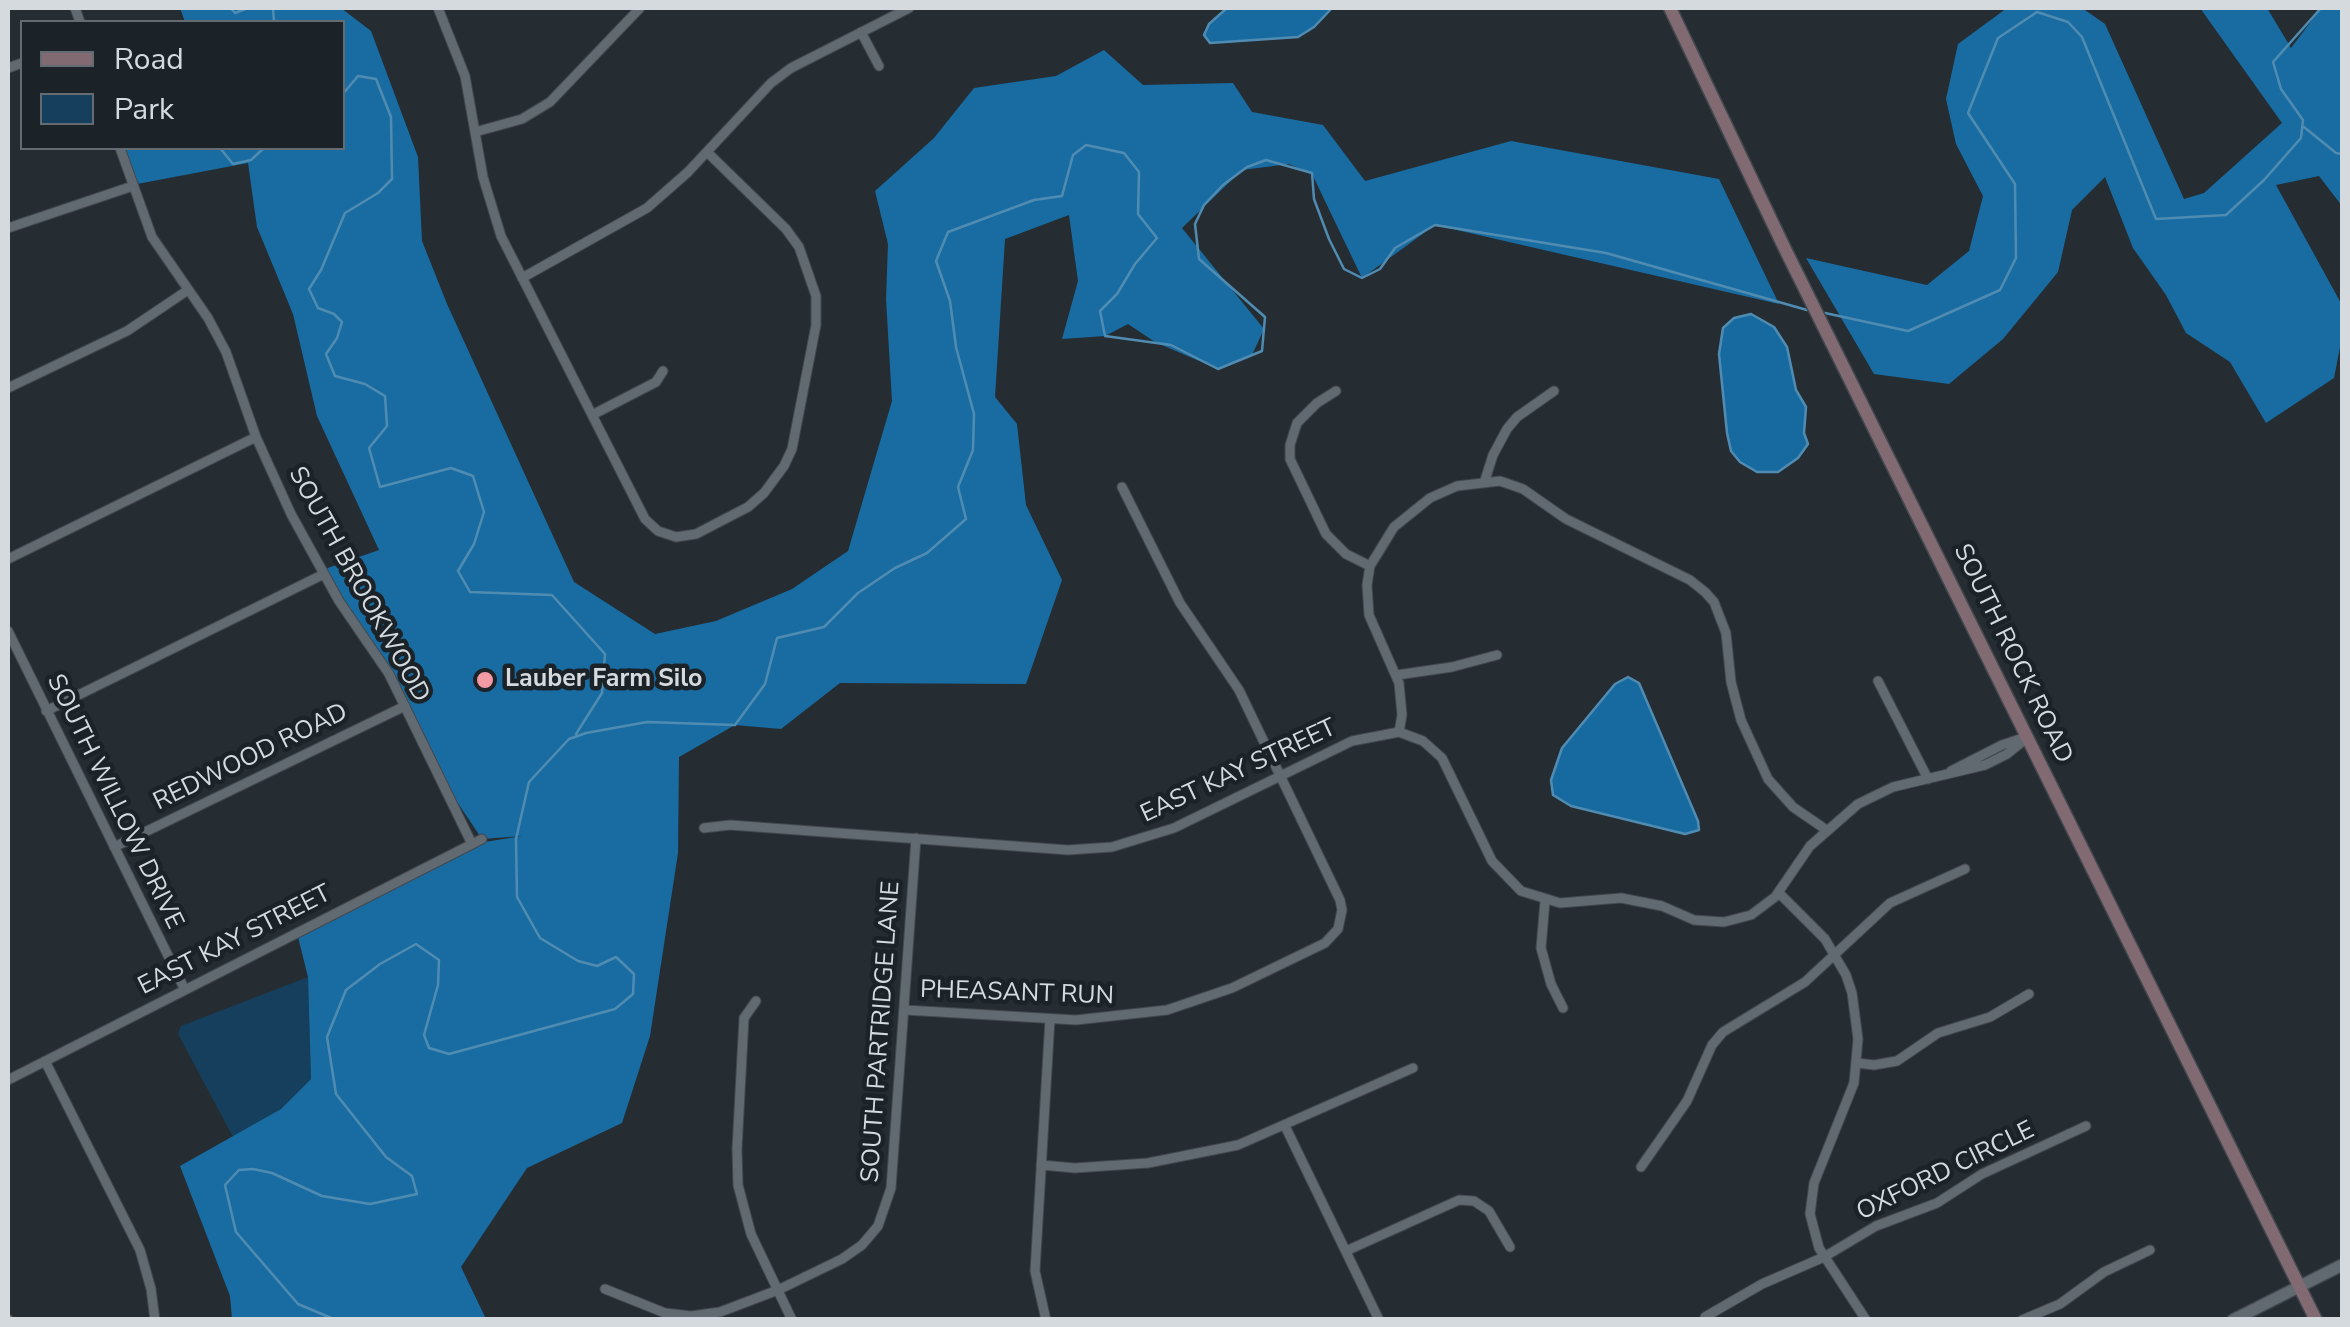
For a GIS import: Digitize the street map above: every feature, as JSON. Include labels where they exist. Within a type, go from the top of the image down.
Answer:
[{"type":"main road","name":"SOUTH ROCK ROAD","points":[[1670,8],[2316,1320]]},
{"type":"street","points":[[438,8],[466,76],[497,224],[646,519],[664,534],[676,537],[696,534],[748,507],[773,482],[792,448],[816,325],[816,296],[798,247],[783,226],[707,152]]},
{"type":"street","points":[[475,132],[522,120],[550,102],[640,8]]},
{"type":"street","points":[[522,278],[628,221],[673,187],[781,75],[902,9]]},
{"type":"street","points":[[862,32],[879,66]]},
{"type":"street","name":"SOUTH BROOKWOOD","points":[[121,150],[152,238],[221,341],[256,437],[290,514],[389,674],[477,841]]},
{"type":"street","points":[[8,228],[132,186]]},
{"type":"street","points":[[8,388],[127,331],[188,290]]},
{"type":"street","points":[[592,415],[656,382],[662,371]]},
{"type":"street","points":[[1485,480],[1498,445],[1517,416],[1554,391]]},
{"type":"street","points":[[1336,392],[1317,403],[1298,422],[1290,459],[1326,534],[1346,554],[1370,566]]},
{"type":"street","points":[[8,559],[256,437]]},
{"type":"street","points":[[1825,829],[1793,807],[1768,778],[1740,717],[1731,682],[1726,633],[1714,602],[1690,580],[1566,519],[1523,490],[1500,481],[1485,480],[1442,492],[1410,512],[1384,538],[1370,566],[1366,585],[1369,615],[1397,675],[1402,698],[1399,732],[1424,742],[1442,758],[1500,872],[1521,890],[1545,901],[1621,898],[1662,906],[1694,920],[1724,922],[1750,915],[1779,893],[1810,846],[1840,815],[1876,794],[1944,774],[2002,744],[2028,737]]},
{"type":"street","points":[[1122,487],[1180,602],[1239,690],[1280,776]]},
{"type":"street","points":[[46,711],[324,574]]},
{"type":"street","name":"SOUTH WILLOW DRIVE","points":[[8,631],[185,990]]},
{"type":"street","points":[[1397,675],[1497,655]]},
{"type":"street","points":[[1878,681],[1928,779]]},
{"type":"street","name":"REDWOOD ROAD","points":[[114,847],[404,706]]},
{"type":"street","name":"EAST KAY STREET","points":[[704,828],[730,824],[1068,850],[1112,847],[1174,828],[1352,741],[1399,732]]},
{"type":"street","name":"PHEASANT RUN","points":[[904,1010],[1050,1019],[1115,1018],[1196,1002],[1325,943],[1338,930],[1340,900],[1280,776]]},
{"type":"street","name":"SOUTH PARTRIDGE LANE","points":[[605,1288],[653,1310],[691,1316],[720,1312],[778,1290],[853,1252],[871,1236],[883,1216],[891,1188],[916,838]]},
{"type":"street","name":"EAST KAY STREET","points":[[8,1080],[477,841]]},
{"type":"street","points":[[1640,1168],[1687,1101],[1712,1044],[1723,1032],[1805,982],[1890,903],[1966,869]]},
{"type":"street","points":[[1779,893],[1812,922],[1836,955],[1854,1005],[1857,1063],[1847,1105],[1811,1198],[1813,1230],[1824,1258],[1866,1320]]},
{"type":"street","points":[[1545,901],[1541,948],[1551,984],[1563,1008]]},
{"type":"street","points":[[1857,1063],[1897,1061],[1938,1033],[1990,1017],[2029,994]]},
{"type":"street","points":[[756,1000],[744,1018],[737,1172],[751,1234],[792,1320]]},
{"type":"street","points":[[1046,1320],[1035,1272],[1050,1019]]},
{"type":"street","points":[[45,1061],[140,1250],[156,1320]]},
{"type":"street","points":[[1041,1166],[1106,1168],[1174,1160],[1238,1146],[1412,1068]]},
{"type":"street","points":[[1285,1126],[1379,1320]]},
{"type":"street","name":"OXFORD CIRCLE","points":[[1706,1317],[1762,1284],[1824,1258],[1876,1226],[1936,1203],[1982,1174],[2086,1126]]},
{"type":"street","points":[[1346,1251],[1459,1200],[1474,1201],[1489,1211],[1510,1247]]},
{"type":"street","points":[[2022,1320],[2060,1304],[2104,1272],[2150,1250]]},
{"type":"street","points":[[2233,1320],[2342,1264]]},
{"type":"green space","points":[[308,977],[311,1079],[281,1109],[233,1137],[178,1034],[181,1026]]},
{"type":"shaded area","points":[[180,8],[341,8],[371,31],[418,157],[422,241],[574,582],[655,634],[716,621],[792,589],[848,551],[892,401],[886,299],[888,244],[875,191],[934,138],[974,88],[1056,76],[1104,50],[1143,85],[1233,83],[1252,112],[1323,125],[1365,181],[1511,141],[1719,179],[1779,304],[1435,225],[1362,278],[1312,174],[1289,164],[1242,170],[1182,228],[1264,329],[1252,355],[1218,369],[1155,342],[1128,324],[1105,336],[1062,339],[1078,281],[1069,215],[1005,239],[995,397],[1017,424],[1026,505],[1062,580],[1026,684],[840,683],[781,729],[735,725],[679,757],[678,853],[650,1036],[622,1123],[527,1168],[461,1267],[486,1319],[232,1319],[230,1296],[180,1166],[281,1109],[311,1079],[308,977],[297,933],[472,844],[522,836],[482,839],[437,772],[374,651],[322,570],[379,550],[317,416],[293,314],[257,227],[248,163],[137,184],[125,150],[345,150],[345,20],[184,20]]},
{"type":"shaded area","points":[[1227,8],[1332,8],[1298,37],[1210,43],[1204,35],[1209,24]]},
{"type":"shaded area","points":[[2007,8],[2082,8],[2105,24],[2184,199],[2204,193],[2282,123],[2200,8],[2267,8],[2291,48],[2321,8],[2342,8],[2342,206],[2319,176],[2276,185],[2342,305],[2342,337],[2334,378],[2266,423],[2230,362],[2186,333],[2166,295],[2133,248],[2105,177],[2072,210],[2058,272],[2003,339],[1949,384],[1874,374],[1806,258],[1927,285],[1969,251],[1983,196],[1956,144],[1946,99],[1958,44]]},
{"type":"shaded area","points":[[1751,314],[1774,327],[1787,347],[1796,390],[1806,407],[1804,433],[1808,444],[1798,458],[1778,472],[1757,472],[1740,462],[1731,451],[1727,433],[1719,354],[1723,328],[1734,318]]},
{"type":"shaded area","points":[[1628,677],[1639,683],[1699,830],[1685,834],[1571,806],[1553,795],[1551,780],[1562,748],[1615,684]]},
{"type":"waterway","points":[[231,8],[235,13],[248,8]]},
{"type":"waterway","points":[[273,8],[274,20]]},
{"type":"waterway","points":[[1825,313],[1908,331],[2000,290],[2016,258],[2015,184],[1968,113],[1998,38],[2037,12],[2068,22],[2082,37],[2156,219],[2226,215],[2301,138],[2303,120],[2281,89],[2273,62],[2321,8]]},
{"type":"waterway","points":[[345,91],[358,76],[376,79],[391,117],[392,179],[378,193],[345,213],[309,289],[318,308],[342,322],[326,354],[335,376],[365,384],[385,396],[387,426],[369,448],[380,487],[451,468],[473,476],[484,512],[474,544],[458,571],[470,592],[552,595],[605,654],[602,693],[576,734]]},
{"type":"waterway","points":[[2304,127],[2342,154]]},
{"type":"waterway","points":[[336,1320],[298,1304],[236,1232],[225,1185],[239,1170],[253,1169],[272,1173],[322,1196],[370,1204],[417,1194],[412,1176],[386,1157],[336,1094],[327,1037],[346,990],[380,964],[416,944],[439,960],[438,985],[424,1035],[429,1048],[449,1054],[615,1009],[633,994],[634,974],[616,957],[597,966],[578,961],[540,938],[517,897],[516,839],[529,782],[569,739],[586,733],[647,722],[735,725],[765,684],[777,638],[824,627],[858,593],[895,568],[927,553],[966,519],[958,487],[973,450],[974,414],[956,347],[950,301],[936,261],[948,232],[1034,200],[1062,196],[1073,155],[1086,145],[1124,153],[1139,172],[1138,214],[1157,238],[1100,311],[1105,336],[1171,345],[1218,369],[1262,351],[1265,317],[1199,259],[1195,224],[1204,205],[1223,185],[1247,167],[1266,160],[1312,173],[1314,199],[1329,239],[1344,269],[1362,278],[1380,269],[1395,248],[1435,225],[1606,253],[1807,310]]},
{"type":"waterway","points":[[222,150],[233,164],[251,160],[262,150]]},
{"type":"place","name":"Lauber Farm Silo","points":[[485,680]]}]
